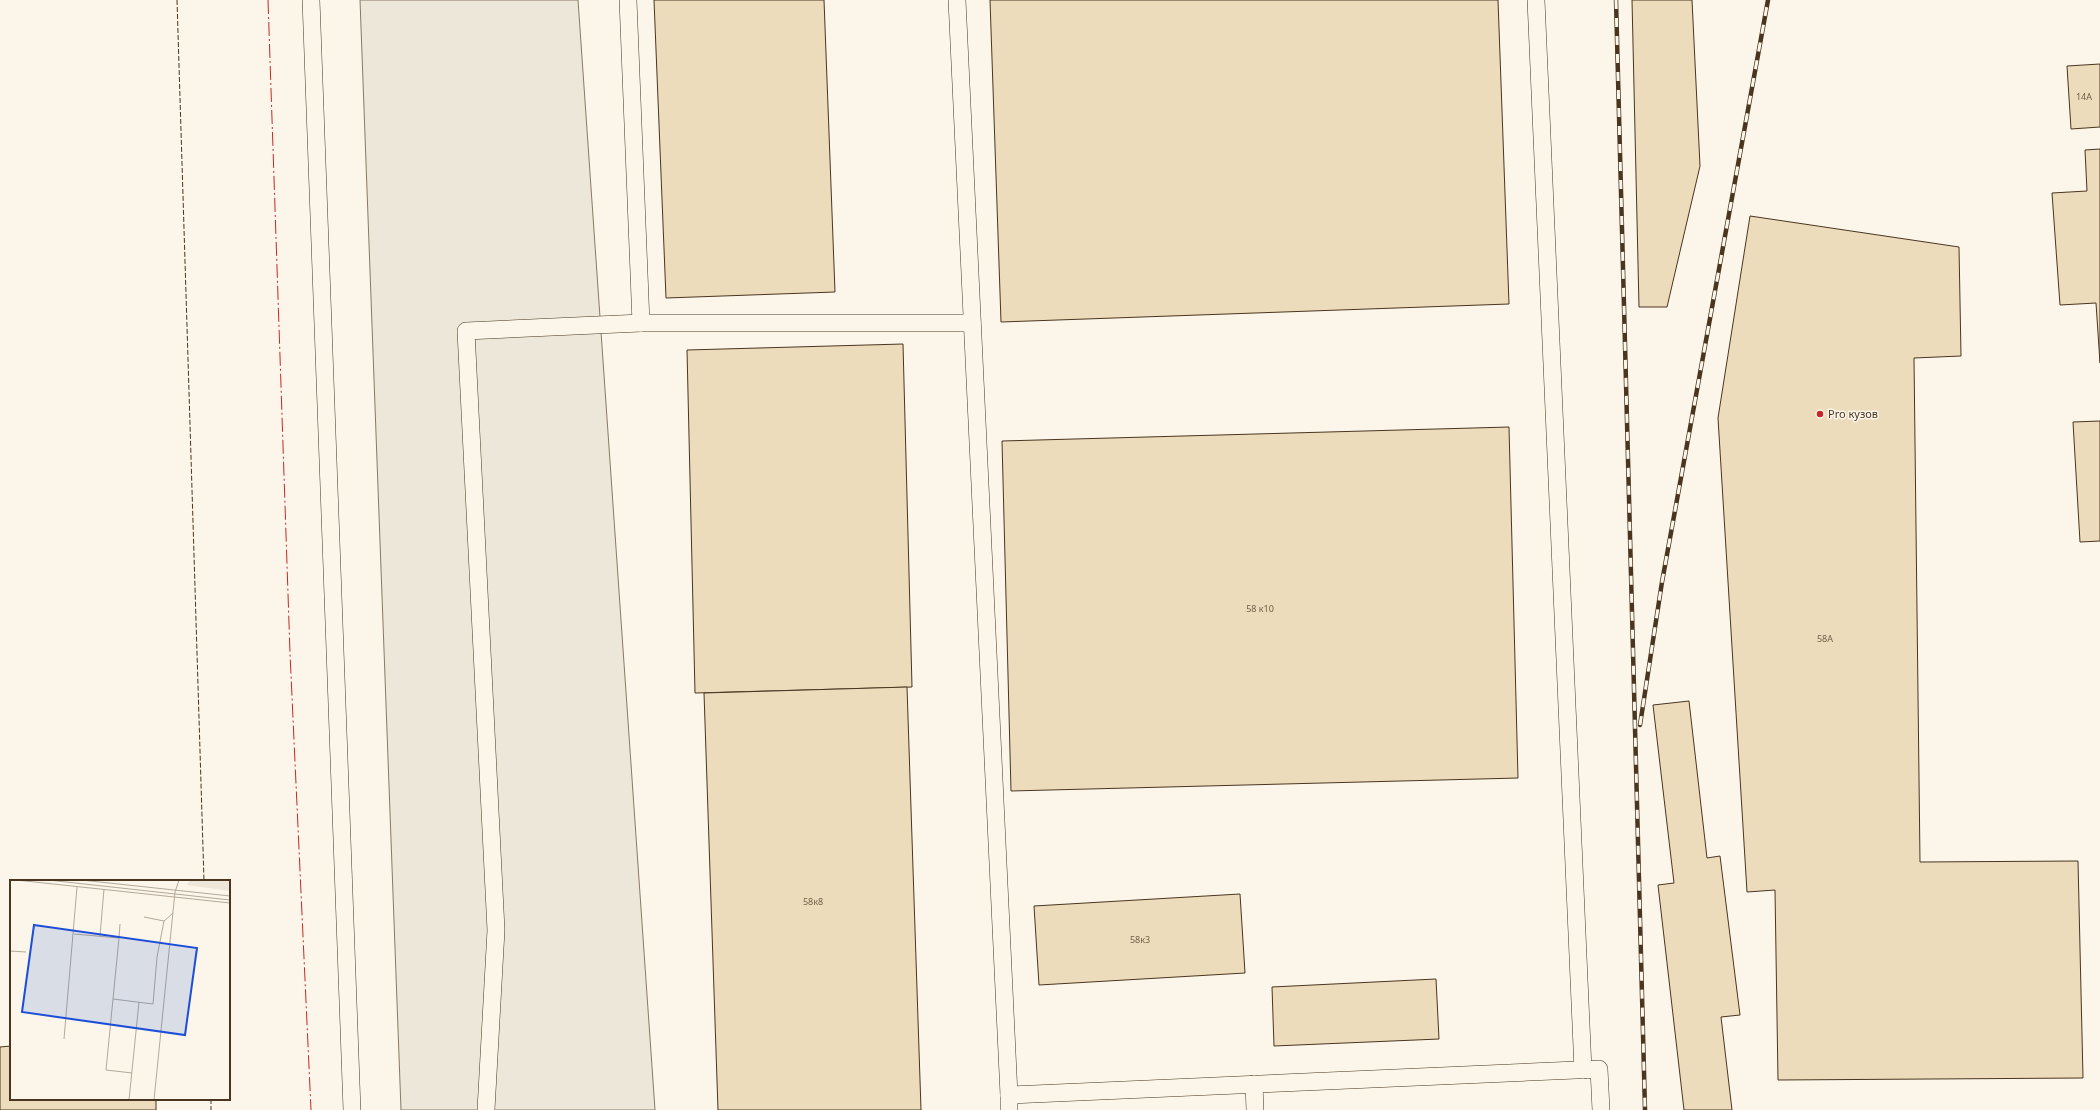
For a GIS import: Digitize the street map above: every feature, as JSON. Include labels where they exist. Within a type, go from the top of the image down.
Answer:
[{"type":"lane","points":[[311,0],[352,1110]]},
{"type":"lane","points":[[628,0],[641,323]]},
{"type":"lane","points":[[958,0],[1009,1103],[1254,1084],[1599,1069],[1600,1110]]},
{"type":"lane","points":[[1536,0],[1583,1070]]},
{"type":"lane","points":[[486,1110],[496,930],[466,331],[641,323],[972,323]]},
{"type":"lane","points":[[1254,1084],[1255,1110]]},
{"type":"shaded area","points":[[360,0],[578,0],[655,1110],[401,1110]]},
{"type":"building","points":[[654,0],[824,0],[835,292],[666,298]]},
{"type":"building","points":[[990,0],[1498,0],[1509,304],[1001,322]]},
{"type":"building","points":[[1632,0],[1692,0],[1700,166],[1667,307],[1639,307]]},
{"type":"building","points":[[2100,64],[2100,127],[2071,129],[2067,66]]},
{"type":"building","points":[[2100,149],[2100,363],[2096,303],[2060,305],[2052,193],[2087,191],[2085,150]]},
{"type":"building","points":[[1750,216],[1959,247],[1961,356],[1914,358],[1920,862],[2078,861],[2083,1078],[1778,1080],[1775,890],[1747,892],[1718,418]]},
{"type":"building","points":[[903,344],[912,687],[695,693],[687,350]]},
{"type":"building","points":[[2100,421],[2100,541],[2080,542],[2073,422]]},
{"type":"building","points":[[1509,427],[1518,778],[1011,791],[1002,441]]},
{"type":"building","points":[[907,687],[921,1110],[718,1110],[704,693]]},
{"type":"building","points":[[1689,701],[1707,858],[1720,856],[1740,1015],[1721,1017],[1732,1110],[1684,1110],[1658,885],[1674,883],[1653,705]]},
{"type":"building","points":[[1240,894],[1245,973],[1039,985],[1034,906]]},
{"type":"building","points":[[1436,979],[1439,1039],[1274,1046],[1272,987]]},
{"type":"building","points":[[10,1046],[10,1100],[156,1100],[156,1110],[0,1110],[0,1047]]},
{"type":"railway","points":[[1616,0],[1645,1110]]},
{"type":"railway","points":[[1640,725],[1662,582],[1768,0]]},
{"type":"fence","points":[[177,0],[204,880]]},
{"type":"fence","points":[[211,1100],[211,1110]]},
{"type":"power","points":[[268,0],[290,653],[311,1110]]},
{"type":"place","name":"Pro кузов","points":[[1820,414]]}]
